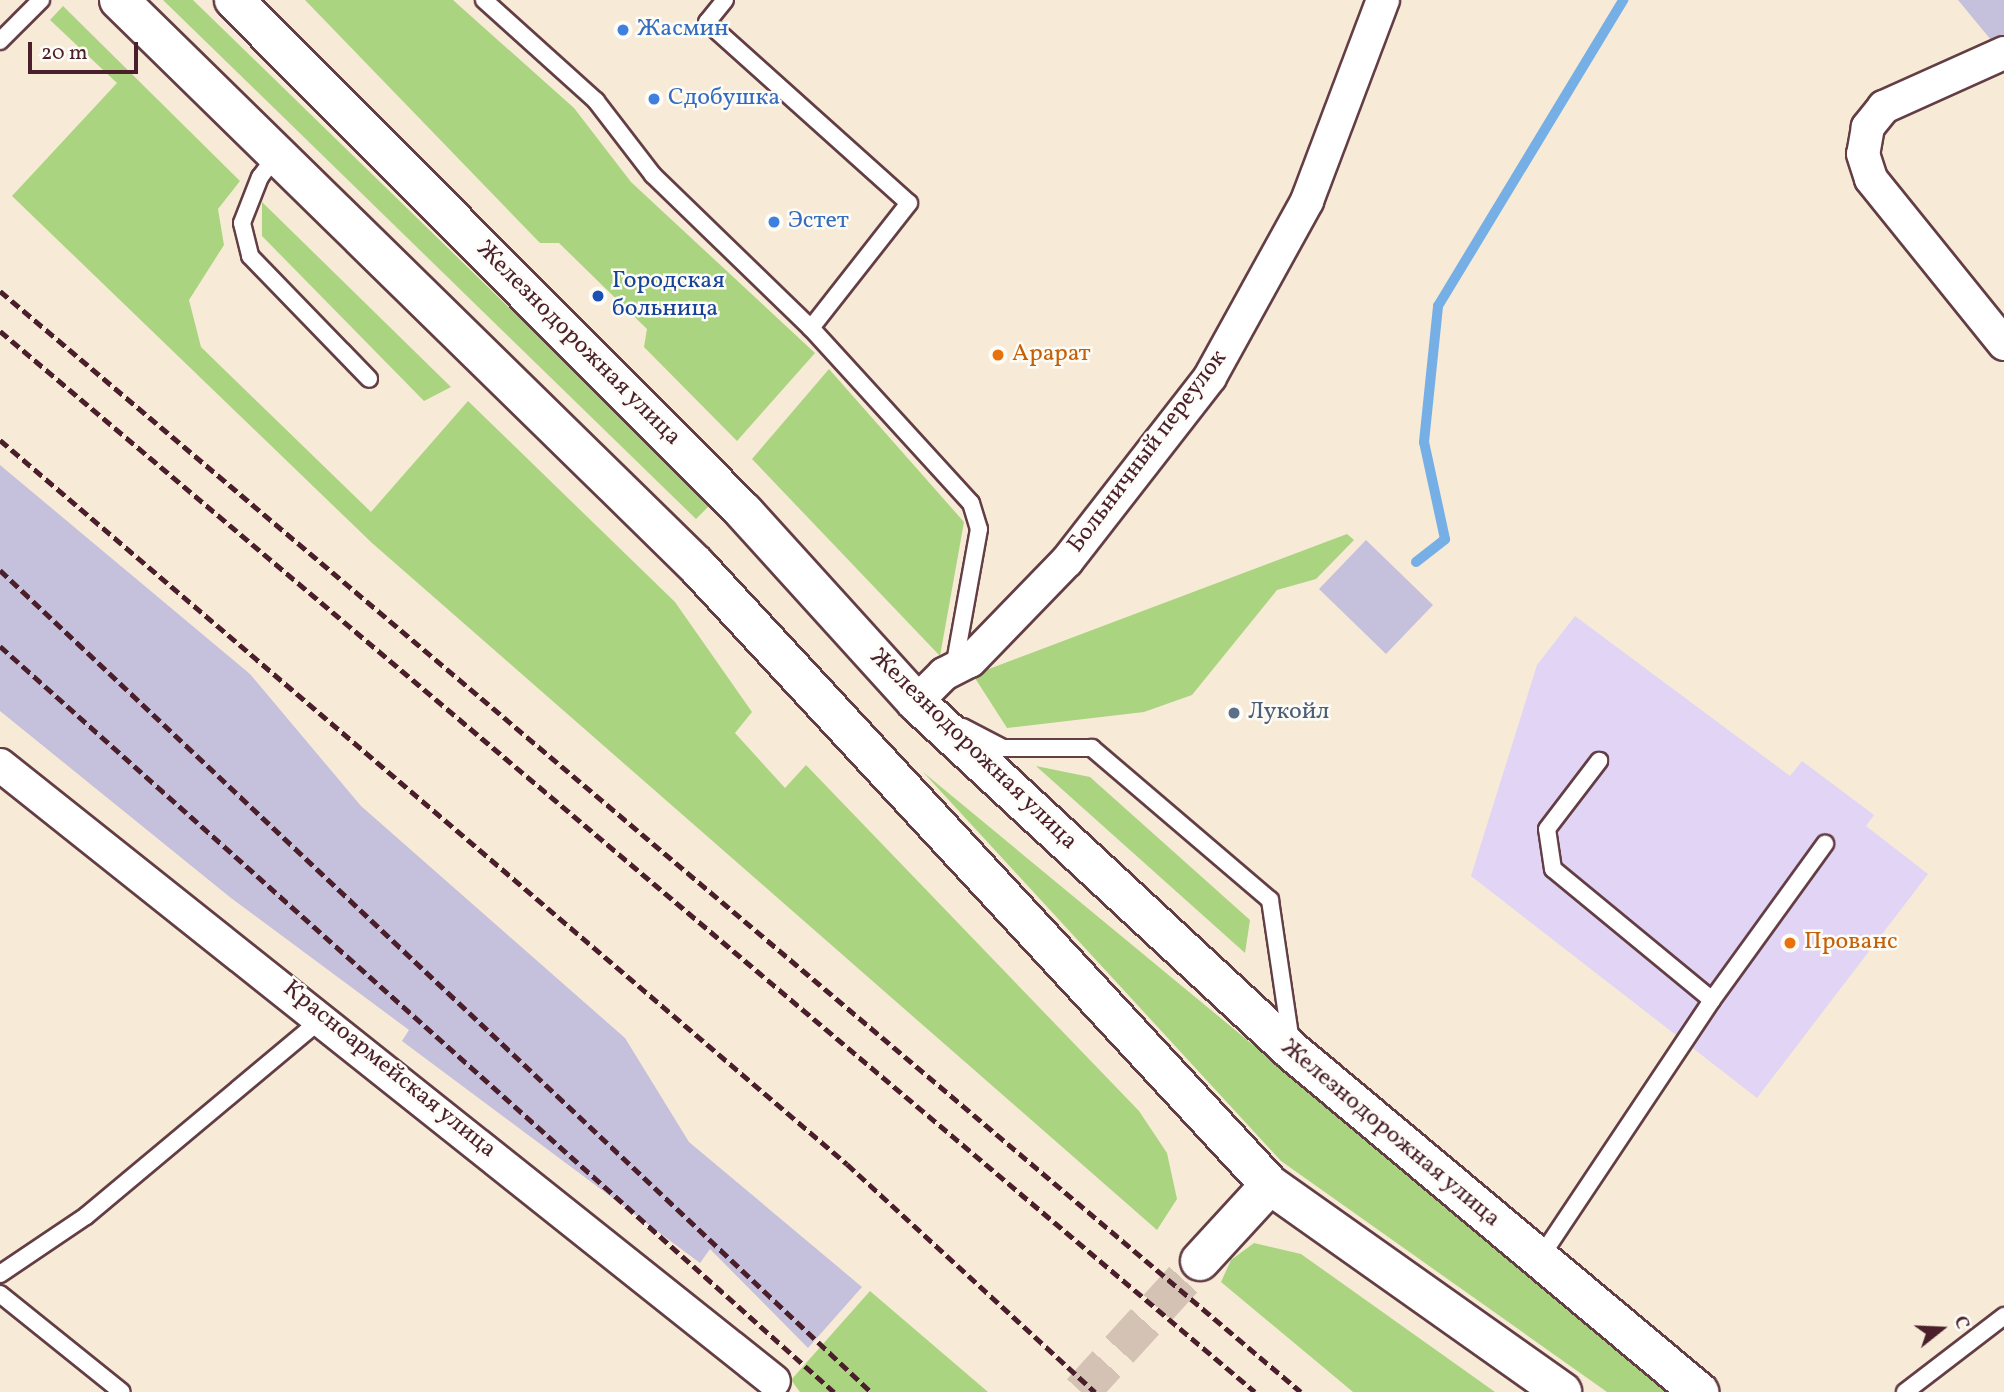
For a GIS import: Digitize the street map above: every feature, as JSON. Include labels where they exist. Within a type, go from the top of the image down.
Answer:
[{"type":"main road","points":[[119,0],[696,565],[1270,1185],[1562,1392]]},
{"type":"main road","name":"Железнодорожная улица","points":[[234,0],[744,512],[915,702],[1293,1052],[1699,1392]]},
{"type":"main road","points":[[1200,1261],[1270,1185]]},
{"type":"street","name":"Больничный переулок","points":[[915,702],[954,668],[970,661],[1067,561],[1210,377],[1307,201],[1383,0]]},
{"type":"street","points":[[2004,53],[1884,107],[1868,127],[1863,154],[1871,179],[2004,344]]},
{"type":"street","name":"Красноармейская улица","points":[[0,765],[324,1017],[774,1381]]},
{"type":"lane","points":[[0,41],[41,0]]},
{"type":"lane","points":[[484,0],[596,101],[653,175],[811,328],[971,503],[979,529],[954,668]]},
{"type":"lane","points":[[725,0],[707,22],[909,203],[811,328]]},
{"type":"lane","points":[[276,156],[260,177],[242,223],[250,256],[369,379]]},
{"type":"lane","points":[[915,702],[1003,748],[1092,748],[1270,900],[1293,1052]]},
{"type":"lane","points":[[1599,761],[1547,829],[1553,869],[1712,1000]]},
{"type":"lane","points":[[1539,1260],[1712,1000],[1825,844]]},
{"type":"lane","points":[[0,1274],[86,1216],[324,1017]]},
{"type":"lane","points":[[0,1294],[122,1392]]},
{"type":"lane","points":[[1905,1392],[2004,1316]]},
{"type":"shaded area","points":[[1958,0],[2004,0],[2004,39],[1996,46]]},
{"type":"shaded area","points":[[0,465],[250,674],[361,806],[625,1038],[689,1142],[862,1287],[808,1348],[710,1249],[700,1263],[402,1041],[409,1030],[231,898],[0,711]]},
{"type":"shaded area","points":[[1366,540],[1433,605],[1386,654],[1319,589]]},
{"type":"shaded area","points":[[1575,616],[1790,776],[1802,761],[1874,815],[1866,826],[1928,874],[1757,1098],[1471,876],[1537,665]]},
{"type":"green space","points":[[163,0],[193,0],[711,504],[696,519]]},
{"type":"green space","points":[[305,0],[453,0],[574,108],[631,182],[815,353],[737,441],[644,347],[647,329],[559,243],[540,243]]},
{"type":"green space","points":[[63,6],[240,181],[218,209],[224,245],[189,300],[201,347],[371,512],[468,401],[675,602],[752,712],[735,733],[785,788],[806,765],[1139,1111],[1167,1153],[1177,1199],[1157,1230],[372,543],[12,196],[117,83],[50,20]]},
{"type":"green space","points":[[262,202],[451,387],[424,401],[262,236]]},
{"type":"green space","points":[[829,369],[964,522],[940,656],[752,459]]},
{"type":"green space","points":[[1347,534],[1354,540],[1316,579],[1277,590],[1192,695],[1144,712],[1007,728],[973,675]]},
{"type":"green space","points":[[1036,766],[1090,777],[1250,920],[1245,953]]},
{"type":"green space","points":[[923,772],[1673,1392],[1607,1392],[1281,1161]]},
{"type":"green space","points":[[1254,1243],[1301,1254],[1495,1392],[1353,1392],[1221,1282],[1231,1260]]},
{"type":"green space","points":[[870,1291],[988,1392],[800,1392],[791,1380]]},
{"type":"waterway","points":[[1416,562],[1445,539],[1424,442],[1438,306],[1623,0]]},
{"type":"tunnel","points":[[1081,1392],[1200,1261]]},
{"type":"railway","points":[[0,291],[1301,1392]]},
{"type":"railway","points":[[0,331],[1255,1392]]},
{"type":"railway","points":[[0,440],[847,1164],[1095,1392]]},
{"type":"railway","points":[[0,570],[871,1392]]},
{"type":"railway","points":[[0,646],[834,1392]]},
{"type":"place","name":"Жасмин","points":[[623,30]]},
{"type":"place","name":"Сдобушка","points":[[654,99]]},
{"type":"place","name":"Эстет","points":[[774,222]]},
{"type":"place","name":"Городская больница","points":[[598,296]]},
{"type":"place","name":"Арарат","points":[[998,355]]},
{"type":"place","name":"Лукойл","points":[[1234,713]]},
{"type":"place","name":"Прованс","points":[[1790,943]]}]
